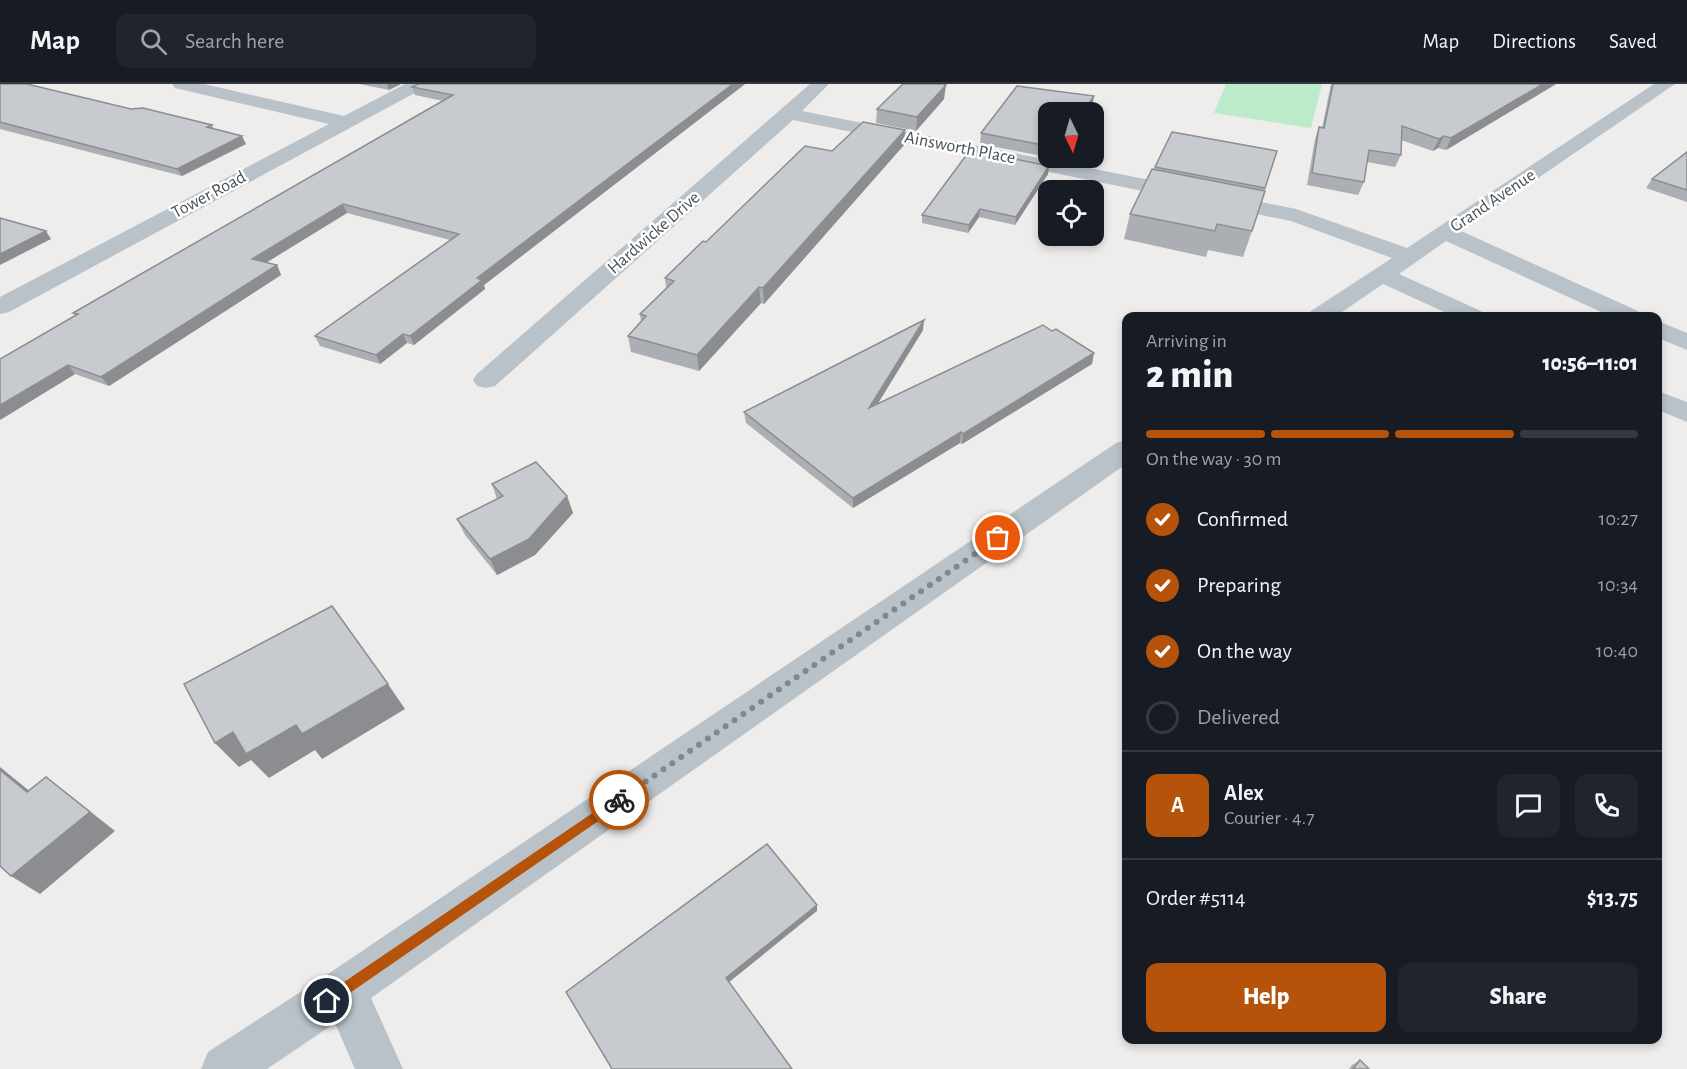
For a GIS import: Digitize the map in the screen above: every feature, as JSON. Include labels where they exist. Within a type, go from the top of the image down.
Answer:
[{"type":"street","points":[[181,84],[346,122]]},
{"type":"street","name":"Tower Road","points":[[0,307],[418,84]]},
{"type":"street","name":"Hardwicke Drive","points":[[486,380],[789,114],[820,84]]},
{"type":"street","name":"Grand Avenue","points":[[1326,312],[1672,85]]},
{"type":"street","name":"Ainsworth Place","points":[[789,114],[1296,216],[1409,256]]},
{"type":"street","points":[[1446,233],[1490,255],[1620,312]]},
{"type":"street","points":[[1384,276],[1463,312]]},
{"type":"street","points":[[1662,331],[1687,342]]},
{"type":"street","points":[[1662,402],[1687,413]]},
{"type":"street","points":[[225,1069],[344,990],[1122,453]]},
{"type":"street","points":[[344,990],[379,1069]]},
{"type":"green space","points":[[1226,84],[1322,84],[1311,128],[1214,113]]},
{"type":"building","points":[[0,84],[27,84],[131,109],[143,108],[212,125],[207,127],[242,136],[177,169],[0,122]]},
{"type":"building","points":[[418,84],[733,84],[477,278],[482,280],[410,336],[403,334],[376,355],[315,336],[459,234],[343,204],[252,259],[277,265],[101,377],[68,365],[0,405],[0,359],[78,314],[73,313],[453,95],[412,87]]},
{"type":"building","points":[[903,84],[946,85],[917,117],[877,109]]},
{"type":"building","points":[[1333,84],[1543,84],[1451,138],[1444,136],[1439,139],[1402,126],[1401,155],[1369,150],[1364,182],[1312,173],[1319,127],[1324,128]]},
{"type":"building","points":[[1017,86],[1094,96],[1090,102],[1038,102],[1038,144],[981,133]]},
{"type":"building","points":[[863,122],[905,130],[763,288],[759,287],[697,355],[628,336],[646,316],[640,314],[674,281],[665,278],[703,241],[706,242],[805,146],[832,151]]},
{"type":"building","points":[[1172,132],[1277,151],[1265,188],[1155,167]]},
{"type":"building","points":[[970,150],[1038,164],[1038,168],[1048,168],[1016,217],[980,209],[969,225],[922,215]]},
{"type":"building","points":[[1687,152],[1687,190],[1652,179]]},
{"type":"building","points":[[1152,169],[1265,191],[1252,231],[1217,224],[1215,231],[1130,214]]},
{"type":"building","points":[[0,218],[46,231],[0,254]]},
{"type":"building","points":[[924,320],[869,408],[1043,325],[1052,331],[1056,329],[1094,353],[963,434],[961,432],[853,498],[744,412]]},
{"type":"building","points":[[536,462],[567,496],[529,539],[490,559],[457,519],[503,496],[492,484]]},
{"type":"building","points":[[332,606],[388,684],[302,734],[296,725],[246,754],[233,732],[215,743],[184,684]]},
{"type":"building","points":[[0,770],[27,792],[46,777],[90,812],[11,876],[0,866]]},
{"type":"building","points":[[767,844],[817,905],[726,978],[792,1069],[612,1069],[566,992]]},
{"type":"building","points":[[1360,1060],[1369,1069],[1353,1069]]},
{"type":"way so far","points":[[619,800],[998,538]]},
{"type":"route","points":[[327,1001],[619,800]]}]
